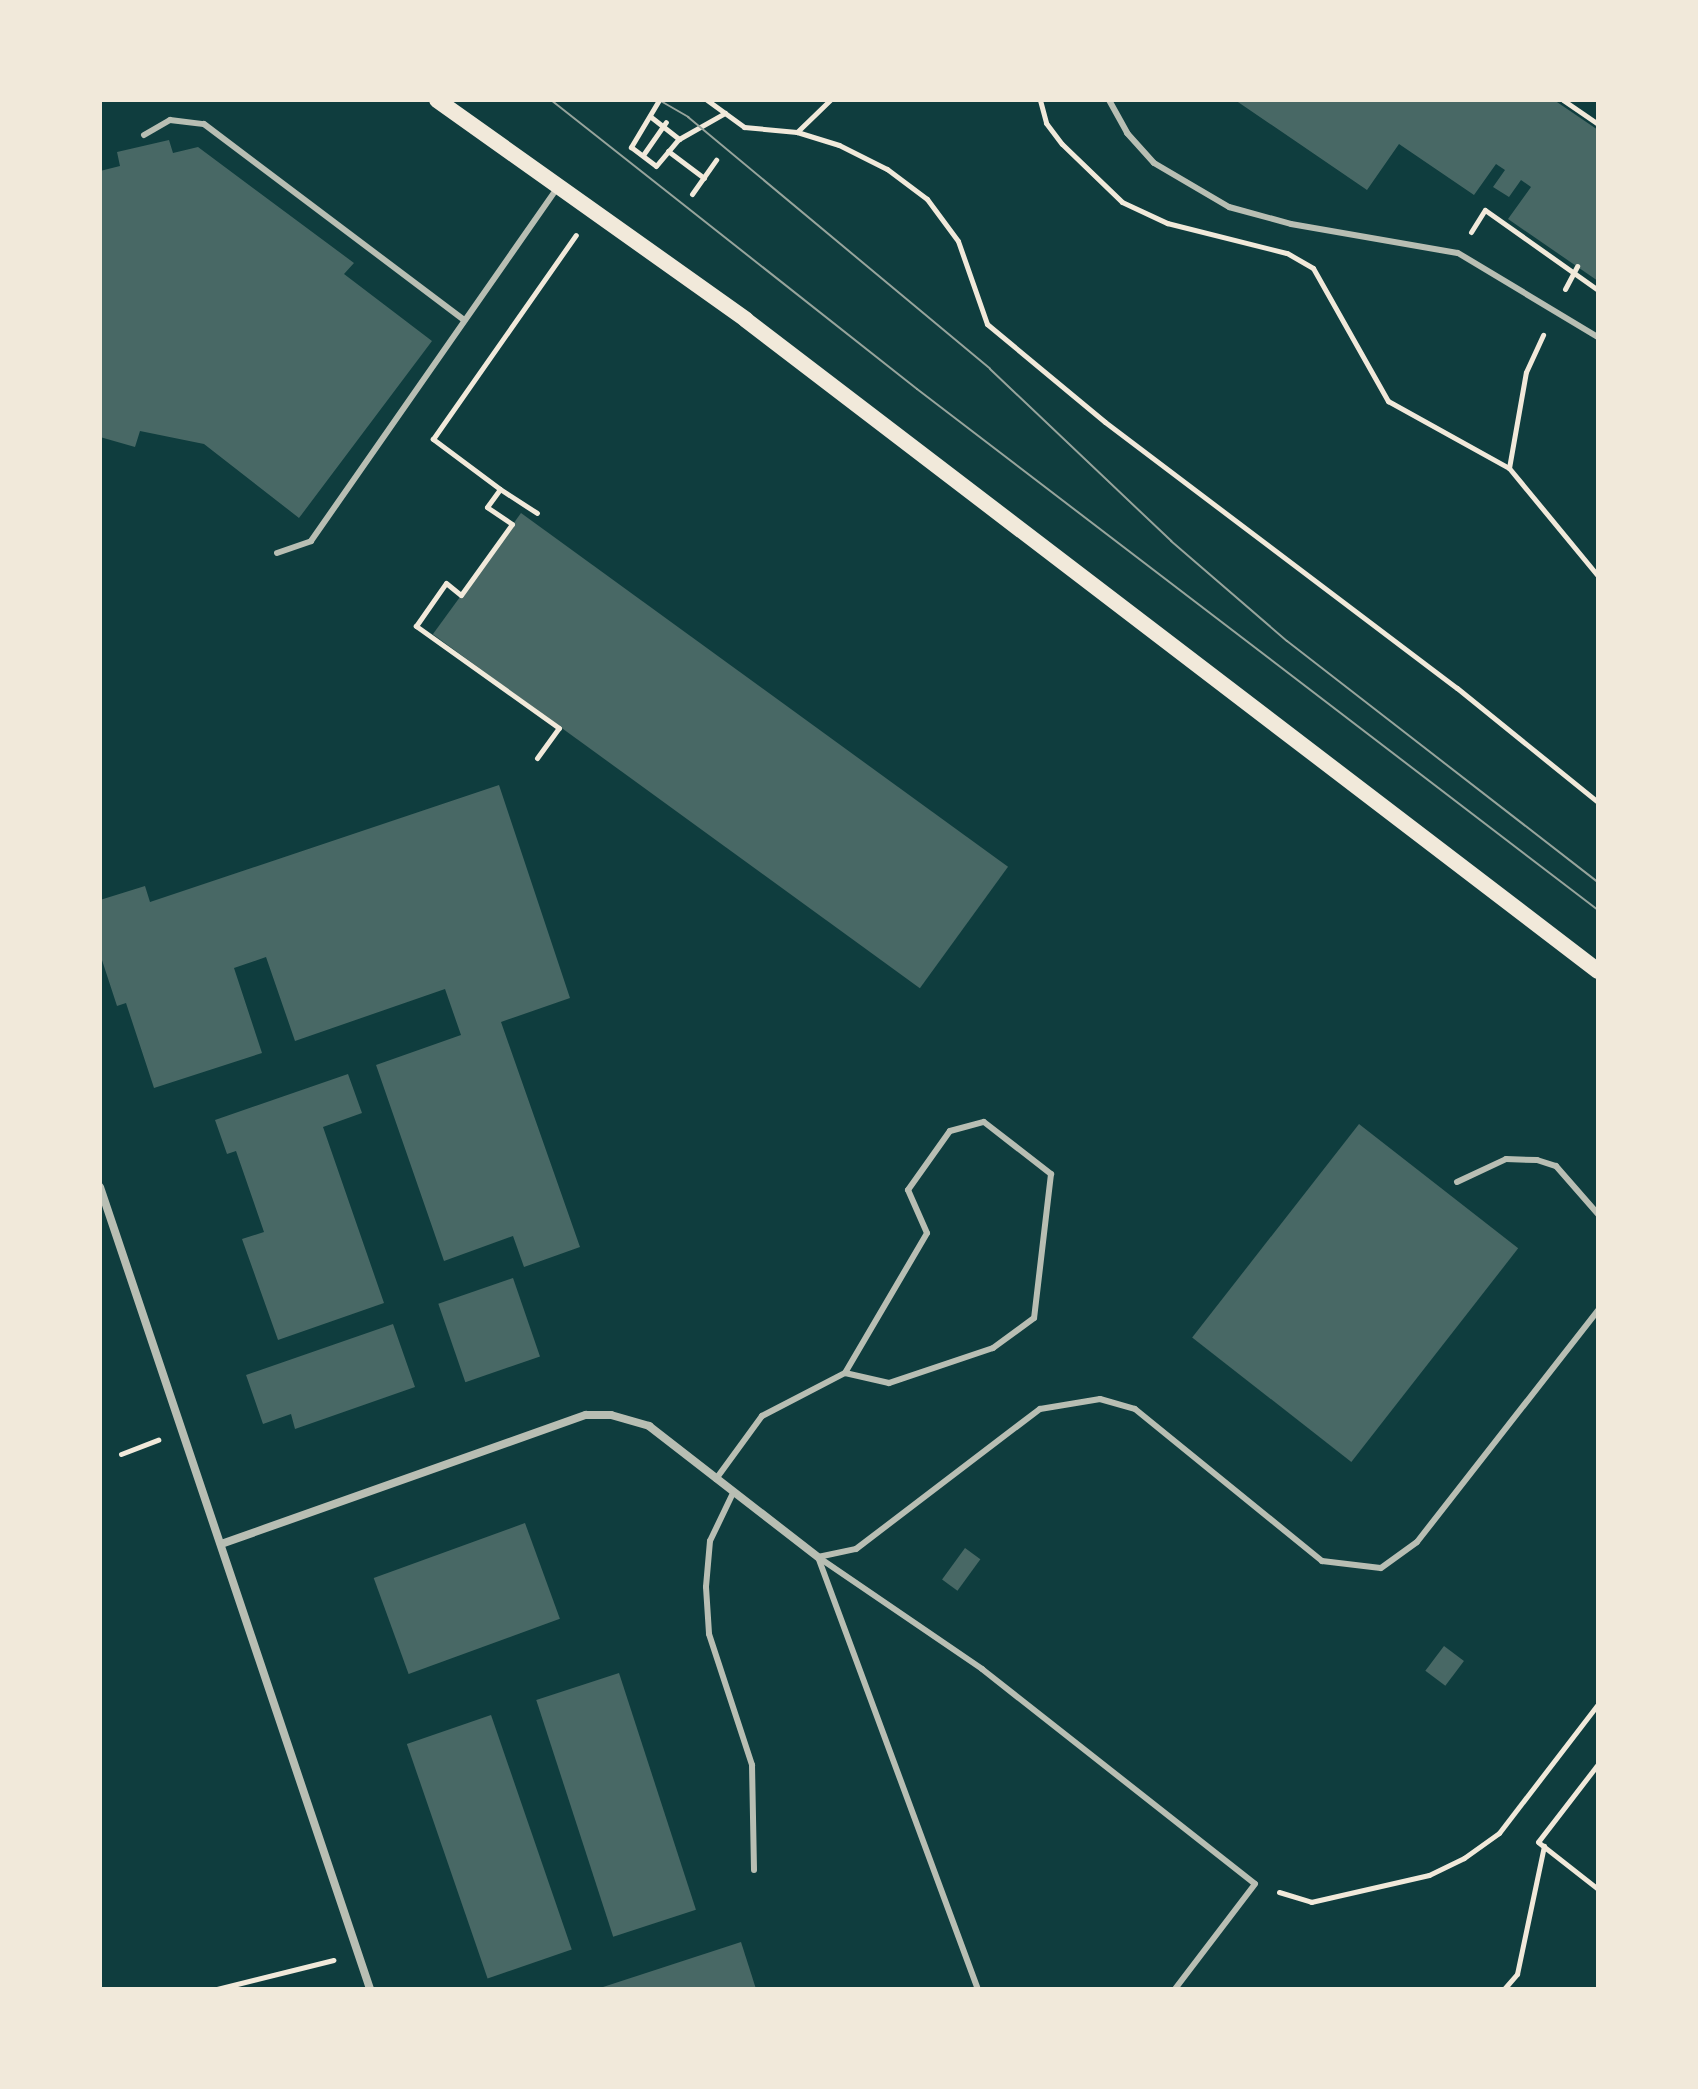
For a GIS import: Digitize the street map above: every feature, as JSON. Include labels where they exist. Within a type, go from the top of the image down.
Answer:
[{"type":"main road","points":[[437,100],[746,320],[1598,971]]},
{"type":"street","points":[[100,1187],[224,1543],[370,1989]]},
{"type":"street","points":[[224,1543],[586,1415],[611,1415],[649,1426],[818,1557]]},
{"type":"lane","points":[[1109,100],[1127,133],[1154,163],[1229,207],[1291,224],[1458,253],[1598,337]]},
{"type":"lane","points":[[144,135],[170,120],[204,124],[463,319]]},
{"type":"lane","points":[[277,553],[311,541],[558,187]]},
{"type":"lane","points":[[716,1479],[762,1416],[845,1373],[927,1233],[908,1190],[950,1131],[984,1122],[1051,1174],[1034,1318],[993,1348],[889,1383],[845,1373]]},
{"type":"lane","points":[[1457,1182],[1506,1159],[1537,1160],[1556,1166],[1598,1214]]},
{"type":"lane","points":[[818,1557],[856,1549],[1040,1409],[1100,1399],[1135,1409],[1322,1561],[1381,1568],[1417,1542],[1598,1310]]},
{"type":"lane","points":[[733,1493],[710,1541],[706,1587],[709,1634],[752,1765],[754,1870]]},
{"type":"lane","points":[[818,1557],[982,1669],[1255,1884],[1175,1989]]},
{"type":"lane","points":[[818,1557],[978,1989]]},
{"type":"path","points":[[659,100],[631,147],[656,166],[679,139],[725,113]]},
{"type":"path","points":[[707,100],[744,127],[797,132],[887,169],[927,199],[958,241],[987,324],[1105,422],[1457,688],[1598,802]]},
{"type":"path","points":[[797,132],[830,100]]},
{"type":"path","points":[[1040,100],[1046,123],[1062,144],[1122,202],[1167,223],[1287,253],[1313,268],[1388,401],[1509,468],[1598,576]]},
{"type":"path","points":[[1563,100],[1598,124]]},
{"type":"path","points":[[651,117],[679,139]]},
{"type":"path","points":[[643,155],[666,122]]},
{"type":"path","points":[[643,131],[654,140]]},
{"type":"path","points":[[668,151],[704,178]]},
{"type":"path","points":[[692,194],[716,160]]},
{"type":"path","points":[[1485,210],[1598,290]]},
{"type":"path","points":[[537,513],[433,439],[558,262]]},
{"type":"path","points":[[1509,468],[1526,372]]},
{"type":"path","points":[[500,489],[487,507],[512,524],[461,595],[446,583],[416,626],[559,728],[537,758]]},
{"type":"path","points":[[121,1454],[185,1431]]},
{"type":"path","points":[[1255,1884],[1311,1902],[1429,1875],[1464,1858],[1499,1833],[1598,1704]]},
{"type":"path","points":[[1598,1764],[1538,1842],[1598,1889]]},
{"type":"path","points":[[1504,1989],[1517,1974],[1544,1846]]},
{"type":"path","points":[[217,1989],[357,1953]]},
{"type":"building","points":[[1235,100],[1554,100],[1598,130],[1598,281],[1508,219],[1531,187],[1521,180],[1509,197],[1493,187],[1505,170],[1496,164],[1474,195],[1399,144],[1367,190]]},
{"type":"building","points":[[169,140],[173,153],[198,147],[354,263],[344,274],[432,341],[299,518],[204,444],[140,431],[135,447],[100,437],[100,171],[120,166],[117,152]]},
{"type":"building","points":[[521,513],[1008,867],[920,988],[433,634]]},
{"type":"building","points":[[499,785],[570,998],[501,1022],[580,1247],[524,1267],[513,1236],[444,1261],[376,1065],[461,1035],[445,989],[295,1041],[266,957],[234,968],[262,1053],[154,1088],[126,1003],[117,1006],[100,954],[100,900],[145,886],[150,902]]},
{"type":"building","points":[[348,1074],[362,1113],[323,1127],[384,1303],[278,1340],[242,1239],[264,1232],[236,1151],[227,1154],[215,1120]]},
{"type":"building","points":[[1359,1124],[1518,1248],[1351,1462],[1192,1338]]},
{"type":"building","points":[[513,1278],[540,1356],[465,1382],[438,1304]]},
{"type":"building","points":[[393,1324],[415,1387],[295,1429],[291,1414],[263,1424],[246,1375]]},
{"type":"building","points":[[525,1523],[560,1619],[409,1674],[374,1578]]},
{"type":"building","points":[[965,1548],[980,1559],[957,1591],[942,1580]]},
{"type":"building","points":[[1444,1646],[1464,1661],[1445,1686],[1425,1671]]},
{"type":"building","points":[[619,1673],[696,1910],[613,1937],[536,1700]]},
{"type":"building","points":[[491,1715],[572,1949],[488,1978],[407,1744]]},
{"type":"building","points":[[741,1942],[756,1989],[600,1989],[600,1988]]},
{"type":"tram line","points":[[551,100],[917,389],[1598,910]]},
{"type":"tram line","points":[[659,100],[688,117],[990,369],[1171,541],[1287,641],[1598,882]]}]
